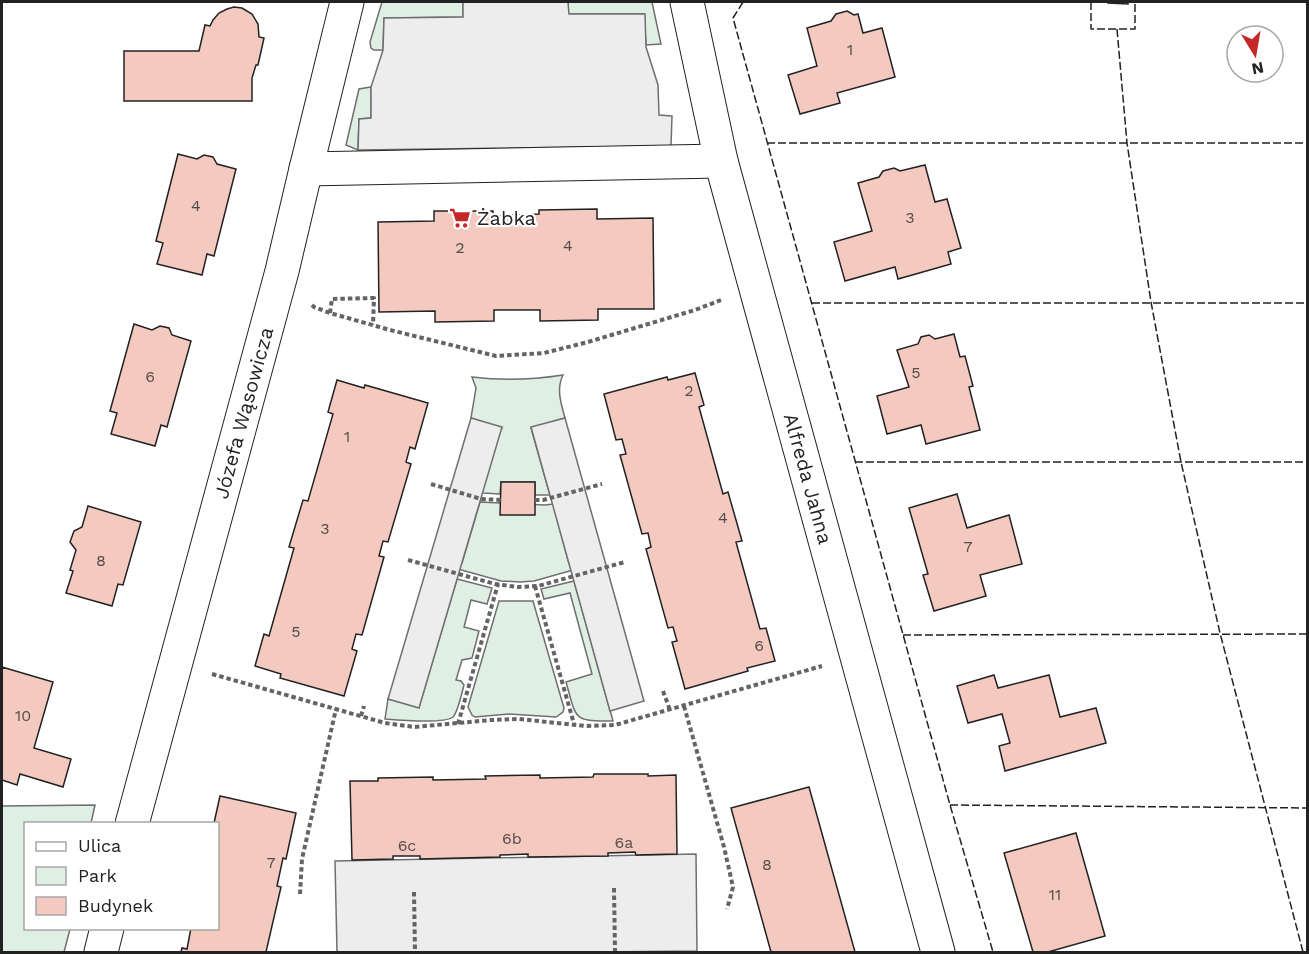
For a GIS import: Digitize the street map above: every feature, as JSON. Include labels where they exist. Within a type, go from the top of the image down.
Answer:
[{"type":"street","name":"Józefa Wąsowicza","points":[[133,822],[282,271],[347,2]]},
{"type":"street","name":"Alfreda Jahna","points":[[687,2],[721,161],[938,952]]},
{"type":"street","points":[[306,169],[721,161]]},
{"type":"street","points":[[101,952],[106,930]]},
{"type":"path","points":[[330,313],[332,299],[374,298],[373,325]]},
{"type":"path","points":[[309,301],[314,307],[330,313],[496,356],[544,353],[695,310],[724,299]]},
{"type":"path","points":[[431,484],[481,499],[501,500]]},
{"type":"path","points":[[535,500],[543,500],[602,484]]},
{"type":"path","points":[[408,560],[498,584],[518,587],[535,586],[625,562]]},
{"type":"path","points":[[458,723],[498,584]]},
{"type":"path","points":[[535,586],[574,724]]},
{"type":"path","points":[[212,674],[385,723],[414,727],[519,719],[586,726],[615,725],[826,665]]},
{"type":"path","points":[[663,692],[670,710]]},
{"type":"path","points":[[361,716],[364,706]]},
{"type":"path","points":[[684,706],[733,886],[727,909]]},
{"type":"path","points":[[300,894],[302,859],[336,709]]},
{"type":"path","points":[[614,888],[615,952]]},
{"type":"path","points":[[414,892],[415,952]]},
{"type":"green space","points":[[382,2],[463,2],[463,17],[384,18],[383,50],[374,50],[370,42]]},
{"type":"green space","points":[[568,2],[652,2],[661,44],[646,45],[644,14],[568,14]]},
{"type":"green space","points":[[371,87],[371,118],[359,119],[358,150],[346,145],[359,89]]},
{"type":"green space","points":[[563,375],[560,391],[565,418],[531,428],[550,495],[535,495],[535,482],[501,482],[500,494],[483,493],[452,484],[502,428],[471,418],[476,388],[472,377],[518,379]]},
{"type":"green space","points":[[480,502],[553,504],[569,564],[605,561],[534,581],[520,582],[501,581],[429,561],[462,563]]},
{"type":"green space","points":[[457,579],[492,588],[487,604],[471,600],[464,627],[479,631],[472,658],[462,660],[456,680],[461,681],[464,685],[455,714],[448,719],[440,720],[385,719],[388,699],[419,707]]},
{"type":"green space","points":[[574,581],[613,721],[583,719],[575,711],[569,695],[566,682],[592,674],[570,593],[544,599],[541,589]]},
{"type":"green space","points":[[499,601],[533,601],[564,708],[563,712],[556,717],[509,714],[475,717],[468,707]]},
{"type":"green space","points":[[95,805],[91,822],[24,822],[24,930],[70,930],[64,952],[2,952],[2,806]]},
{"type":"shaded area","points":[[463,2],[568,2],[569,14],[645,14],[646,47],[658,85],[659,115],[672,116],[671,146],[358,150],[359,119],[371,118],[371,87],[383,50],[384,18],[463,17]]},
{"type":"shaded area","points":[[471,418],[502,427],[419,708],[388,699]]},
{"type":"shaded area","points":[[565,418],[644,701],[610,711],[531,427]]},
{"type":"shaded area","points":[[696,854],[697,951],[337,952],[335,861]]},
{"type":"building","points":[[1128,2],[1128,4],[1108,3]]},
{"type":"building","points":[[234,7],[242,8],[252,14],[258,24],[259,37],[264,38],[258,65],[256,65],[252,78],[252,101],[124,101],[124,51],[199,51],[205,25],[210,26],[219,13]]},
{"type":"building","points":[[847,11],[854,15],[858,14],[863,33],[882,28],[895,77],[837,93],[840,103],[800,114],[788,75],[817,66],[807,28],[831,21],[836,14]]},
{"type":"building","points":[[178,154],[197,159],[204,155],[213,157],[217,164],[236,169],[214,256],[207,254],[202,275],[157,264],[163,243],[156,241]]},
{"type":"building","points":[[925,165],[935,202],[947,199],[961,248],[948,252],[951,264],[898,279],[895,267],[845,281],[834,242],[872,231],[858,183],[879,177],[883,171],[894,168],[900,171]]},
{"type":"building","points":[[597,209],[597,219],[653,218],[654,309],[598,309],[598,320],[540,321],[540,310],[494,310],[494,321],[435,322],[435,311],[379,312],[378,222],[434,221],[434,211],[493,211],[493,216],[539,214],[539,210]]},
{"type":"building","points":[[134,324],[152,330],[160,326],[169,328],[172,335],[191,341],[167,427],[161,425],[155,446],[111,434],[117,413],[110,411]]},
{"type":"building","points":[[954,334],[960,357],[965,356],[973,386],[969,387],[980,430],[926,444],[921,425],[887,434],[877,396],[909,387],[897,350],[918,344],[921,337],[929,335],[935,339]]},
{"type":"building","points":[[695,373],[704,405],[699,407],[723,494],[728,492],[742,541],[736,542],[760,629],[766,628],[775,661],[685,689],[672,642],[677,641],[673,627],[668,628],[646,549],[651,547],[648,533],[642,534],[620,455],[626,454],[622,439],[616,440],[604,394],[667,377],[668,380]]},
{"type":"building","points":[[337,380],[364,388],[365,385],[428,403],[415,449],[410,447],[406,462],[411,464],[388,542],[383,541],[379,556],[384,557],[362,635],[356,634],[352,649],[357,651],[344,696],[280,678],[281,674],[255,666],[264,634],[269,636],[294,548],[289,547],[303,500],[308,501],[333,414],[328,412]]},
{"type":"building","points":[[501,482],[535,482],[535,515],[500,515]]},
{"type":"building","points":[[957,494],[967,528],[1009,515],[1022,564],[980,575],[986,596],[934,611],[923,575],[928,574],[909,508]]},
{"type":"building","points":[[88,506],[141,522],[123,585],[118,584],[112,606],[66,593],[73,571],[70,570],[76,550],[70,542],[74,531],[82,527]]},
{"type":"building","points":[[2,667],[53,682],[34,748],[71,759],[63,787],[20,774],[17,785],[2,780]]},
{"type":"building","points":[[994,675],[998,688],[1049,675],[1060,717],[1096,708],[1106,743],[1005,771],[999,746],[1010,743],[1002,714],[968,723],[957,686]]},
{"type":"building","points":[[594,774],[676,775],[677,854],[636,855],[635,852],[608,853],[608,856],[528,857],[528,854],[420,859],[420,856],[393,856],[393,859],[352,860],[350,781],[433,777],[433,780],[486,779],[485,776],[540,775],[540,778],[593,777]]},
{"type":"building","points":[[809,787],[855,952],[771,952],[731,808]]},
{"type":"building","points":[[220,796],[296,813],[286,859],[283,858],[277,886],[281,887],[266,952],[181,952],[182,948],[187,949],[191,930],[219,930],[219,822],[214,822]]},
{"type":"building","points":[[1076,833],[1105,936],[1048,952],[1033,952],[1004,853]]},
{"type":"fence","points":[[743,2],[733,18],[950,805],[993,952]]},
{"type":"fence","points":[[1091,2],[1091,29],[1135,29],[1135,2]]},
{"type":"fence","points":[[1117,29],[1127,143],[1151,302],[1181,462],[1220,633],[1303,952]]},
{"type":"fence","points":[[767,143],[1308,143]]},
{"type":"fence","points":[[812,303],[1308,303]]},
{"type":"fence","points":[[855,462],[1308,462]]},
{"type":"fence","points":[[903,635],[1308,634]]},
{"type":"fence","points":[[950,805],[1308,808]]},
{"type":"place","name":"Żabka","points":[[460,218]]}]
